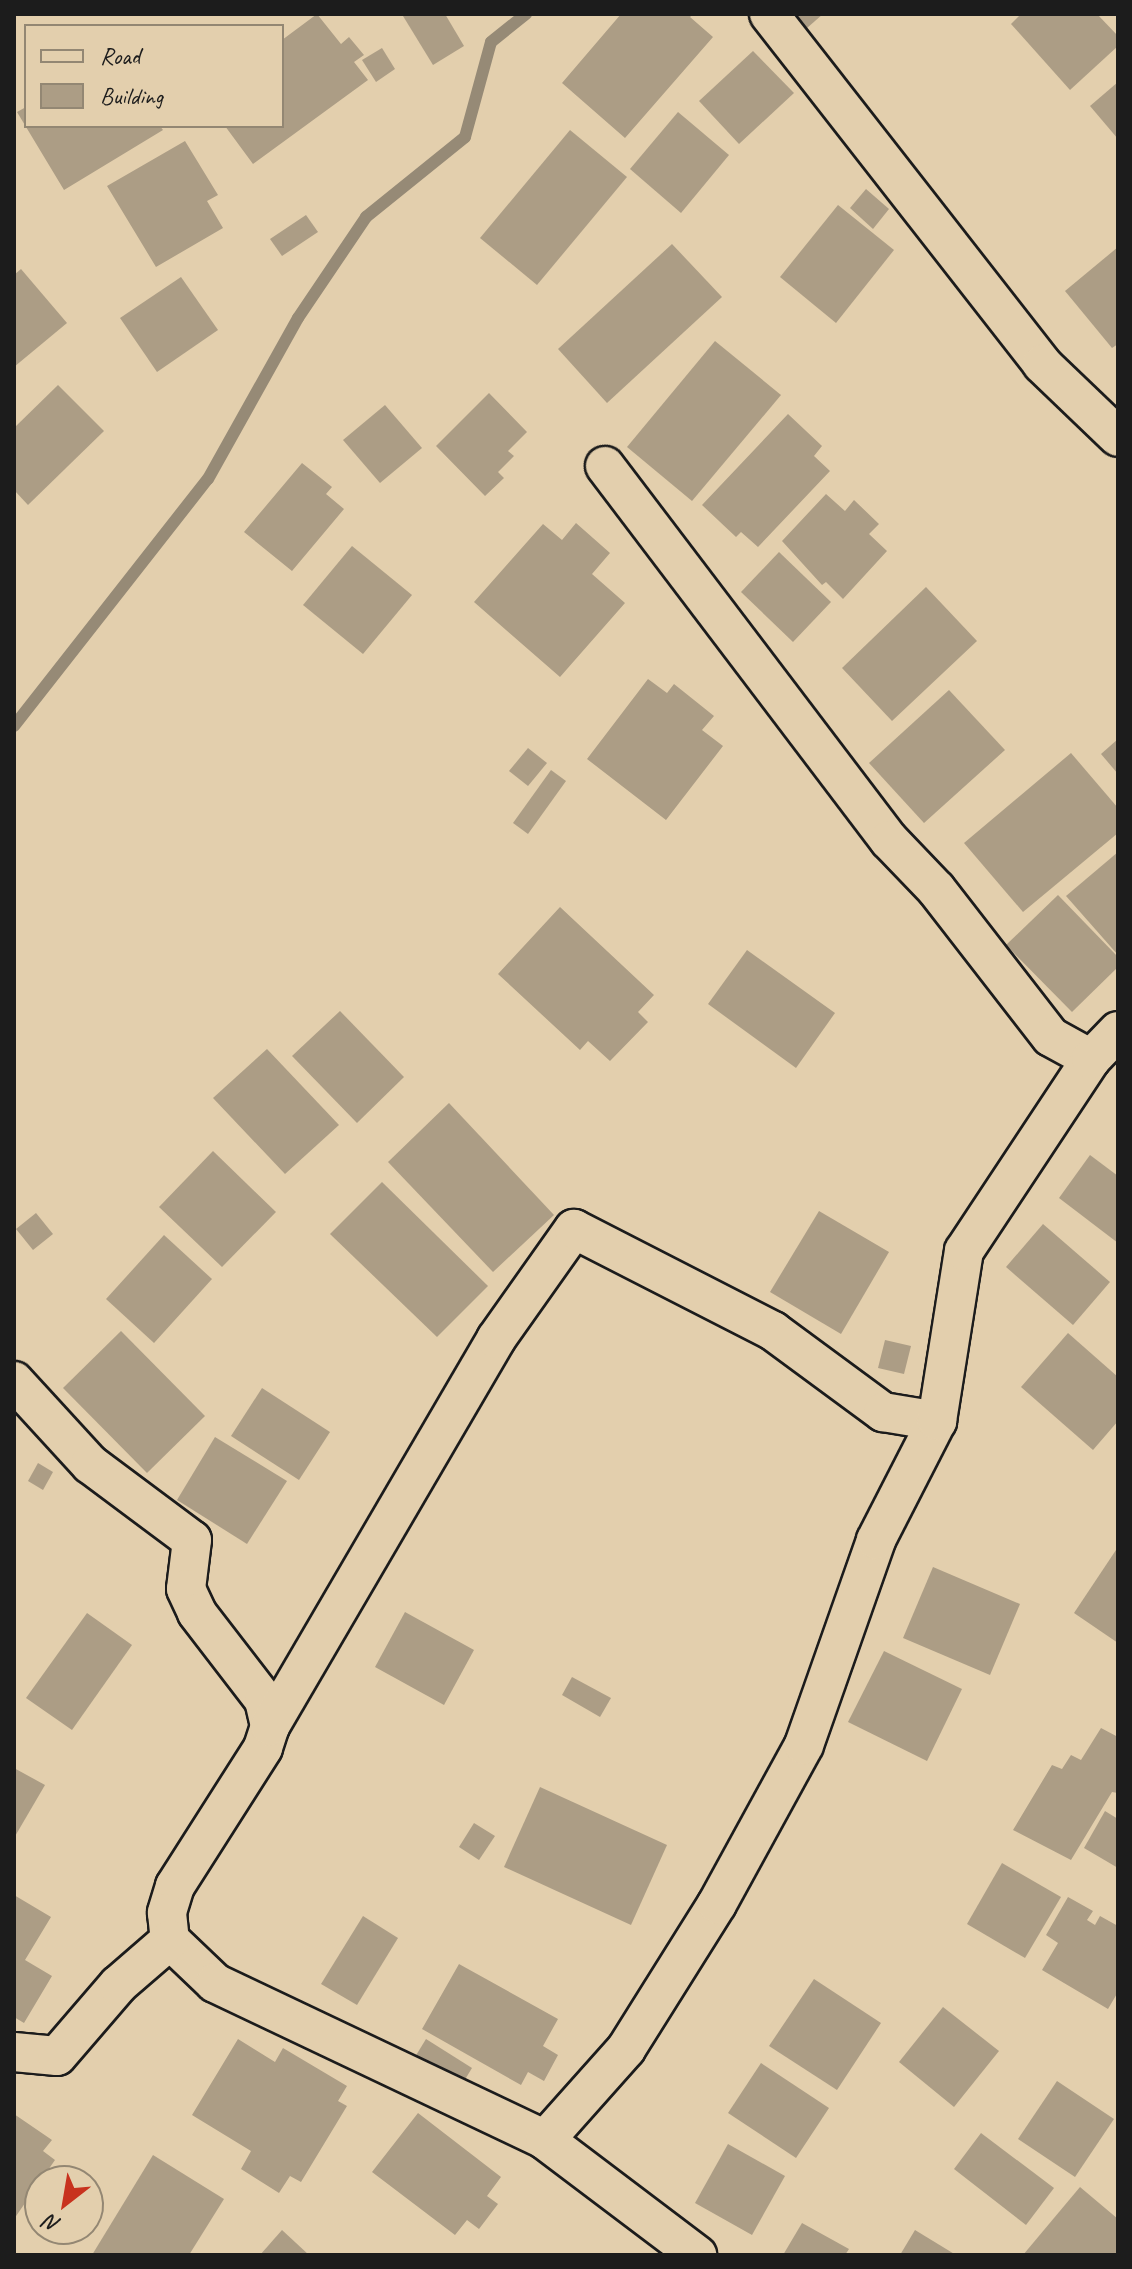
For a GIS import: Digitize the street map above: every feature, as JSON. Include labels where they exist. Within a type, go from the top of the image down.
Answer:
[{"type":"street","points":[[769,14],[1042,364],[1118,437]]},
{"type":"street","points":[[605,466],[889,840],[936,889],[1051,1037],[1091,1059]]},
{"type":"street","points":[[545,2140],[626,2049],[717,1904],[804,1745],[876,1540],[937,1421],[964,1251],[1091,1059],[1118,1031]]},
{"type":"street","points":[[697,2255],[545,2140],[215,1983],[170,1940],[167,1913],[175,1886],[263,1748],[270,1726],[496,1339],[574,1229],[773,1331],[883,1412],[937,1421]]},
{"type":"street","points":[[14,1381],[90,1464],[192,1540],[186,1589],[197,1613],[264,1700],[270,1726]]},
{"type":"street","points":[[14,2052],[57,2056],[118,1985],[170,1940]]},
{"type":"building","points":[[317,14],[341,44],[349,37],[364,55],[354,62],[368,80],[253,164],[226,128],[284,128],[284,39]]},
{"type":"building","points":[[445,14],[464,46],[433,65],[403,16]]},
{"type":"building","points":[[621,14],[693,14],[690,17],[713,37],[625,138],[562,83]]},
{"type":"building","points":[[781,14],[823,14],[799,35]]},
{"type":"building","points":[[1021,14],[1097,14],[1118,36],[1118,46],[1070,90],[1011,24]]},
{"type":"building","points":[[382,48],[395,69],[376,82],[362,60]]},
{"type":"building","points":[[753,51],[794,93],[739,144],[699,101]]},
{"type":"building","points":[[1118,82],[1118,139],[1090,106]]},
{"type":"building","points":[[24,108],[24,124],[17,112]]},
{"type":"building","points":[[678,112],[729,155],[681,213],[630,169]]},
{"type":"building","points":[[27,128],[163,130],[64,190]]},
{"type":"building","points":[[570,130],[627,177],[537,285],[480,238]]},
{"type":"building","points":[[185,141],[218,195],[207,201],[223,228],[156,267],[107,186]]},
{"type":"building","points":[[866,189],[889,209],[873,229],[850,208]]},
{"type":"building","points":[[838,205],[894,250],[836,323],[780,277]]},
{"type":"building","points":[[306,215],[318,232],[282,256],[270,239]]},
{"type":"building","points":[[672,244],[722,297],[607,403],[558,349]]},
{"type":"building","points":[[1118,247],[1118,344],[1112,348],[1065,291]]},
{"type":"building","points":[[21,269],[67,323],[14,367],[14,275]]},
{"type":"building","points":[[181,277],[218,330],[157,372],[120,318]]},
{"type":"building","points":[[715,341],[781,395],[692,501],[627,447]]},
{"type":"building","points":[[58,385],[104,431],[28,505],[14,490],[14,428]]},
{"type":"building","points":[[489,393],[527,432],[508,451],[514,456],[498,472],[504,478],[485,496],[436,446]]},
{"type":"building","points":[[385,405],[422,448],[380,483],[343,440]]},
{"type":"building","points":[[788,414],[822,446],[814,456],[830,471],[758,547],[741,532],[736,537],[702,505]]},
{"type":"building","points":[[302,463],[332,487],[326,494],[344,509],[292,571],[244,532]]},
{"type":"building","points":[[826,494],[845,511],[854,500],[879,524],[869,534],[887,551],[843,599],[826,582],[822,585],[782,541]]},
{"type":"building","points":[[576,523],[610,553],[592,574],[625,603],[560,677],[474,602],[543,524],[562,540]]},
{"type":"building","points":[[352,546],[412,595],[363,654],[303,605]]},
{"type":"building","points":[[779,552],[831,602],[793,642],[741,592]]},
{"type":"building","points":[[926,587],[977,641],[892,721],[842,668]]},
{"type":"building","points":[[648,679],[667,693],[674,684],[714,716],[702,730],[723,746],[666,820],[587,759]]},
{"type":"building","points":[[949,690],[1005,750],[924,823],[869,763]]},
{"type":"building","points":[[1118,739],[1118,774],[1101,754]]},
{"type":"building","points":[[528,748],[547,763],[528,786],[509,771]]},
{"type":"building","points":[[1071,753],[1118,808],[1118,833],[1023,912],[964,843]]},
{"type":"building","points":[[551,770],[566,781],[528,834],[513,823]]},
{"type":"building","points":[[1118,852],[1118,955],[1066,896]]},
{"type":"building","points":[[1058,895],[1118,957],[1118,967],[1072,1012],[1006,945]]},
{"type":"building","points":[[560,907],[654,995],[638,1012],[648,1022],[610,1061],[588,1041],[580,1050],[498,974]]},
{"type":"building","points":[[747,950],[835,1013],[796,1068],[708,1004]]},
{"type":"building","points":[[340,1011],[404,1077],[357,1123],[292,1056]]},
{"type":"building","points":[[267,1049],[339,1125],[285,1174],[213,1098]]},
{"type":"building","points":[[449,1103],[554,1215],[493,1272],[388,1162]]},
{"type":"building","points":[[213,1151],[276,1212],[222,1267],[159,1207]]},
{"type":"building","points":[[1090,1155],[1118,1176],[1118,1243],[1059,1198]]},
{"type":"building","points":[[382,1182],[488,1286],[437,1337],[330,1234]]},
{"type":"building","points":[[819,1211],[889,1252],[841,1334],[770,1292]]},
{"type":"building","points":[[36,1213],[53,1234],[33,1250],[16,1229]]},
{"type":"building","points":[[1043,1224],[1110,1282],[1073,1325],[1006,1267]]},
{"type":"building","points":[[164,1235],[212,1279],[154,1343],[106,1299]]},
{"type":"building","points":[[121,1331],[205,1416],[147,1473],[63,1388]]},
{"type":"building","points":[[1068,1333],[1118,1377],[1118,1421],[1093,1450],[1021,1387]]},
{"type":"building","points":[[885,1340],[911,1346],[904,1374],[878,1368]]},
{"type":"building","points":[[262,1388],[330,1432],[299,1480],[231,1436]]},
{"type":"building","points":[[215,1437],[287,1481],[247,1544],[177,1500]]},
{"type":"building","points":[[38,1463],[53,1472],[43,1490],[28,1481]]},
{"type":"building","points":[[1118,1547],[1118,1643],[1074,1613]]},
{"type":"building","points":[[933,1567],[1020,1604],[990,1675],[903,1638]]},
{"type":"building","points":[[405,1612],[474,1650],[444,1705],[375,1667]]},
{"type":"building","points":[[87,1613],[132,1645],[72,1730],[26,1698]]},
{"type":"building","points":[[884,1651],[962,1689],[927,1761],[848,1722]]},
{"type":"building","points":[[572,1677],[611,1698],[600,1717],[562,1695]]},
{"type":"building","points":[[1101,1728],[1118,1737],[1118,1793],[1112,1792],[1071,1860],[1013,1830],[1052,1765],[1062,1769],[1071,1755],[1081,1760]]},
{"type":"building","points":[[14,1768],[45,1785],[14,1838]]},
{"type":"building","points":[[540,1787],[667,1845],[631,1925],[504,1867]]},
{"type":"building","points":[[1105,1811],[1118,1819],[1118,1868],[1084,1848]]},
{"type":"building","points":[[474,1823],[495,1836],[479,1860],[459,1847]]},
{"type":"building","points":[[1002,1863],[1061,1897],[1025,1958],[967,1924]]},
{"type":"building","points":[[14,1895],[51,1917],[25,1960],[52,1976],[24,2023],[14,2017]]},
{"type":"building","points":[[1068,1897],[1093,1911],[1087,1920],[1095,1925],[1100,1916],[1118,1926],[1118,1992],[1108,2009],[1042,1970],[1058,1943],[1046,1935]]},
{"type":"building","points":[[363,1916],[398,1938],[357,2005],[321,1984]]},
{"type":"building","points":[[459,1964],[558,2019],[543,2046],[558,2055],[544,2081],[528,2072],[521,2085],[422,2029]]},
{"type":"building","points":[[814,1979],[881,2023],[837,2090],[769,2046]]},
{"type":"building","points":[[943,2007],[999,2051],[954,2107],[899,2062]]},
{"type":"building","points":[[238,2039],[275,2062],[283,2048],[347,2086],[338,2101],[347,2106],[301,2182],[290,2176],[279,2193],[241,2169],[251,2151],[192,2115]]},
{"type":"building","points":[[426,2039],[472,2068],[461,2086],[415,2057]]},
{"type":"building","points":[[761,2063],[829,2108],[796,2158],[728,2113]]},
{"type":"building","points":[[1057,2081],[1114,2119],[1075,2177],[1018,2139]]},
{"type":"building","points":[[418,2113],[501,2177],[487,2196],[498,2204],[479,2229],[467,2220],[455,2235],[372,2172]]},
{"type":"building","points":[[14,2114],[52,2140],[43,2151],[55,2160],[52,2165],[24,2165],[24,2205],[14,2219]]},
{"type":"building","points":[[981,2133],[1054,2188],[1026,2225],[954,2169]]},
{"type":"building","points":[[728,2144],[785,2176],[752,2235],[695,2203]]},
{"type":"building","points":[[153,2155],[224,2199],[189,2255],[92,2255],[98,2245],[104,2245],[104,2235]]},
{"type":"building","points":[[1080,2187],[1118,2219],[1118,2255],[1023,2255]]},
{"type":"building","points":[[802,2223],[849,2249],[845,2255],[783,2255]]},
{"type":"building","points":[[282,2230],[309,2255],[260,2255]]},
{"type":"building","points":[[915,2230],[956,2255],[900,2255]]},
{"type":"waterway","points":[[14,726],[208,479],[298,318],[366,217],[465,137],[491,42],[526,14]]}]
